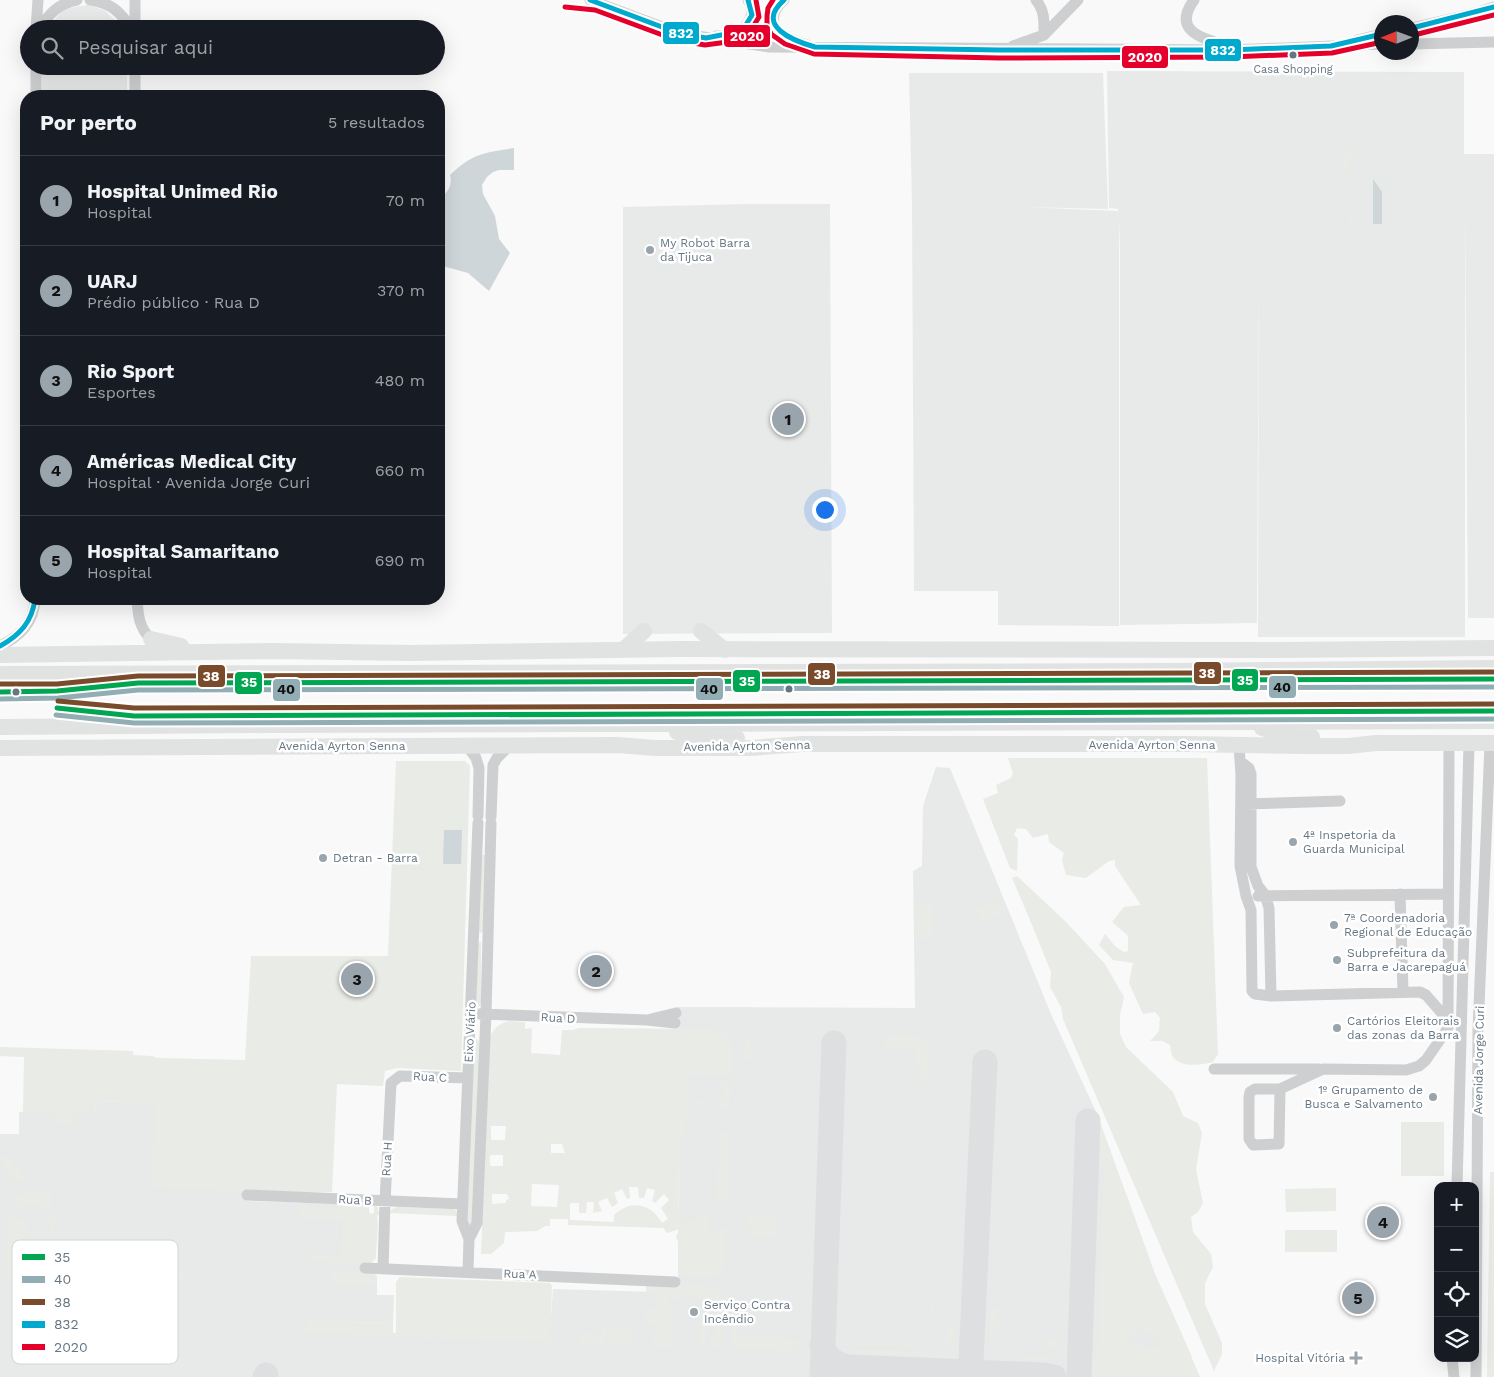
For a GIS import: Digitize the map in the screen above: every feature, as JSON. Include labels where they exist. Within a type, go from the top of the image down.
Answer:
[{"type":"highway","points":[[623,650],[644,631]]},
{"type":"highway","points":[[701,631],[725,650]]},
{"type":"highway","points":[[151,639],[205,652]]},
{"type":"highway","points":[[0,655],[274,651],[411,653],[623,650],[1282,650],[1494,648]]},
{"type":"highway","points":[[634,672],[745,650]]},
{"type":"highway","points":[[1166,671],[1282,650]]},
{"type":"highway","points":[[274,651],[300,656],[346,659],[414,672]]},
{"type":"highway","points":[[0,674],[1166,671],[1494,668]]},
{"type":"highway","points":[[1240,722],[1288,735],[1376,743]]},
{"type":"highway","name":"Avenida Ayrton Senna","points":[[0,727],[429,724],[1494,722]]},
{"type":"highway","points":[[296,746],[429,724]]},
{"type":"highway","points":[[659,724],[679,732],[803,744]]},
{"type":"highway","name":"Avenida Ayrton Senna","points":[[0,748],[296,746],[750,748],[803,744],[1186,744],[1239,754],[1376,743],[1492,743]]},
{"type":"street","points":[[45,20],[54,10],[66,2],[77,0]]},
{"type":"street","points":[[90,0],[113,7],[126,20]]},
{"type":"street","points":[[134,20],[136,0]]},
{"type":"street","points":[[590,0],[678,33],[769,47],[999,50],[1237,49],[1374,44]]},
{"type":"street","points":[[706,38],[742,31],[752,15],[748,0]]},
{"type":"street","points":[[784,0],[776,8],[774,18],[776,28],[781,34],[789,38],[815,47]]},
{"type":"street","points":[[1036,0],[1042,8],[1044,35]]},
{"type":"street","points":[[999,50],[1044,35],[1078,0]]},
{"type":"street","points":[[1194,0],[1187,11],[1188,23],[1193,34],[1199,38],[1237,49]]},
{"type":"street","points":[[37,1],[37,20]]},
{"type":"street","points":[[1419,26],[1494,7]]},
{"type":"street","points":[[1331,46],[1374,36]]},
{"type":"street","points":[[1419,44],[1494,42]]},
{"type":"street","points":[[36,75],[36,90]]},
{"type":"street","points":[[135,75],[135,90]]},
{"type":"street","points":[[0,646],[14,639],[28,625],[35,605]]},
{"type":"street","points":[[138,605],[142,629],[151,639]]},
{"type":"street","name":"Avenida Jorge Curi","points":[[1476,1377],[1478,1030],[1482,917],[1492,743]]},
{"type":"street","points":[[1214,1069],[1406,1070],[1419,1066],[1426,1060],[1447,1024],[1449,744]]},
{"type":"street","name":"Avenida Jorge Curi","points":[[1457,1182],[1470,744]]},
{"type":"street","name":"Eixo Viário","points":[[467,746],[476,758],[480,773],[462,1204],[462,1221],[469,1238],[468,1272]]},
{"type":"street","name":"Eixo Viário","points":[[469,1238],[477,1223],[486,1014],[492,773],[493,765],[497,758],[509,746]]},
{"type":"street","points":[[1239,754],[1252,867],[1258,886],[1265,895],[1269,908],[1271,996]]},
{"type":"street","points":[[480,773],[492,773]]},
{"type":"street","points":[[1246,804],[1340,801]]},
{"type":"street","points":[[1246,804],[1240,866],[1246,896],[1252,910],[1252,990],[1255,994],[1271,996],[1420,992],[1426,995],[1447,1024],[1461,1029],[1478,1030]]},
{"type":"street","points":[[1400,894],[1403,992]]},
{"type":"street","points":[[1246,896],[1448,894]]},
{"type":"street","points":[[1448,916],[1482,917]]},
{"type":"street","name":"Rua D","points":[[470,1013],[647,1020],[675,1018]]},
{"type":"street","points":[[469,1033],[485,1034]]},
{"type":"street","points":[[1280,1089],[1279,1144],[1253,1145],[1249,1139],[1250,1092],[1255,1089],[1280,1089],[1324,1069]]},
{"type":"street","name":"Rua C","points":[[393,1080],[400,1076],[408,1075],[468,1078]]},
{"type":"street","name":"Rua H","points":[[383,1269],[390,1087],[393,1080]]},
{"type":"street","name":"Rua B","points":[[247,1196],[462,1204]]},
{"type":"street","name":"Rua A","points":[[365,1268],[561,1275],[675,1282]]},
{"type":"street","points":[[1452,1362],[1454,1377]]},
{"type":"shaded area","points":[[88,5],[104,10],[115,20],[54,20],[62,11]]},
{"type":"shaded area","points":[[1107,71],[1464,72],[1464,154],[1494,154],[1494,618],[1468,618],[1465,204],[1465,637],[1258,637],[1259,247],[1257,623],[1120,625],[1119,219],[1119,626],[998,625],[998,591],[914,591],[912,204],[909,73],[1103,73],[1108,209],[1024,207],[1118,211],[1118,209],[1109,208]]},
{"type":"shaded area","points":[[42,75],[127,75],[127,90],[42,90]]},
{"type":"shaded area","points":[[514,148],[514,170],[493,172],[482,185],[483,194],[495,216],[499,239],[510,253],[489,291],[468,273],[445,267],[445,195],[451,182],[450,175],[465,162],[486,153]]},
{"type":"shaded area","points":[[1344,153],[1374,153],[1374,155],[1352,155],[1348,163],[1351,219],[1353,224],[1348,224],[1348,182],[1344,168]]},
{"type":"shaded area","points":[[1373,179],[1382,192],[1382,224],[1373,224]]},
{"type":"shaded area","points":[[830,204],[832,633],[623,634],[623,207]]},
{"type":"shaded area","points":[[1008,758],[1207,758],[1218,1054],[1213,1062],[1197,1065],[1181,1063],[1173,1057],[1170,1045],[1163,1041],[1150,1041],[1159,1031],[1160,1018],[1155,1012],[1143,1014],[1129,983],[1133,963],[1113,960],[1099,945],[1105,934],[1116,947],[1124,952],[1128,951],[1128,936],[1112,922],[1124,907],[1141,905],[1115,866],[1115,860],[1109,861],[1086,878],[1066,875],[1062,860],[1064,853],[1049,842],[1048,834],[1033,838],[1026,829],[1017,828],[1014,835],[1018,839],[1017,871],[1010,868],[983,799],[998,793],[996,785],[1011,778],[1013,773]]},
{"type":"shaded area","points":[[396,761],[465,761],[470,766],[461,1071],[397,1068],[385,1071],[383,1086],[337,1084],[332,1192],[248,1192],[152,1187],[155,1103],[96,1101],[95,1112],[75,1112],[73,1114],[75,1121],[72,1125],[68,1126],[59,1124],[52,1113],[23,1112],[24,1057],[0,1056],[0,1047],[133,1051],[133,1055],[157,1058],[245,1060],[251,956],[388,956]]},
{"type":"shaded area","points":[[936,767],[950,768],[1051,1014],[1097,1114],[1155,1274],[1192,1357],[1146,1377],[0,1377],[0,1134],[19,1134],[19,1112],[95,1112],[96,1101],[155,1103],[248,1192],[247,1201],[366,1205],[365,1268],[374,1279],[377,1286],[377,1295],[394,1295],[393,1323],[306,1321],[368,1332],[401,1333],[551,1318],[553,1289],[656,1292],[656,1309],[672,1326],[672,1305],[668,1304],[668,1298],[677,1287],[678,1275],[682,1275],[678,1247],[679,1137],[683,1030],[675,1030],[676,1007],[915,1008],[913,871],[922,866],[923,806]]},
{"type":"shaded area","points":[[444,830],[462,830],[461,864],[443,864]]},
{"type":"shaded area","points":[[481,855],[486,855],[483,932],[480,933],[479,932]]},
{"type":"shaded area","points":[[1017,876],[1065,921],[1105,964],[1124,997],[1120,1015],[1120,1034],[1126,1047],[1173,1092],[1183,1116],[1198,1123],[1202,1133],[1196,1169],[1203,1203],[1198,1212],[1191,1217],[1193,1232],[1211,1254],[1213,1267],[1205,1283],[1205,1304],[1222,1343],[1222,1354],[1214,1371],[1063,1019],[1061,1007],[1050,987],[1051,972],[1012,878]]},
{"type":"shaded area","points":[[997,901],[1002,915],[982,923],[976,909]]},
{"type":"shaded area","points":[[915,903],[932,903],[932,939],[915,939]]},
{"type":"shaded area","points":[[481,942],[481,1004],[479,1007],[476,1005],[478,943]]},
{"type":"shaded area","points":[[505,1022],[525,1022],[525,1029],[532,1028],[531,1053],[560,1055],[562,1030],[579,1028],[710,1029],[725,1034],[732,1045],[732,1076],[688,1074],[687,1101],[721,1103],[722,1083],[731,1081],[730,1108],[693,1105],[687,1102],[686,1137],[679,1138],[678,1224],[680,1225],[685,1220],[692,1222],[701,1216],[708,1216],[711,1222],[707,1235],[719,1228],[726,1228],[725,1261],[718,1275],[678,1275],[678,1242],[676,1237],[679,1229],[668,1233],[664,1228],[568,1225],[568,1219],[550,1219],[550,1226],[545,1226],[537,1231],[505,1232],[504,1243],[491,1254],[481,1254],[489,1042],[493,1031]],"holes":[[[491,1126],[506,1126],[505,1140],[491,1140]],[[551,1144],[562,1144],[565,1153],[551,1153]],[[490,1155],[503,1155],[503,1166],[490,1166]],[[532,1184],[559,1185],[557,1207],[531,1206]],[[629,1187],[638,1187],[639,1198],[644,1198],[647,1188],[655,1190],[652,1201],[655,1203],[664,1194],[669,1200],[661,1208],[668,1219],[662,1223],[646,1207],[634,1205],[620,1210],[614,1215],[614,1222],[570,1220],[570,1203],[579,1203],[579,1213],[586,1213],[587,1202],[594,1202],[593,1213],[602,1211],[598,1202],[607,1198],[612,1207],[618,1203],[614,1193],[622,1189],[627,1199],[630,1198]],[[492,1194],[507,1194],[509,1199],[506,1200],[506,1203],[492,1204]]]},
{"type":"shaded area","points":[[752,1033],[750,1060],[742,1060],[744,1045]]},
{"type":"shaded area","points":[[886,1035],[918,1036],[929,1048],[928,1079],[920,1079],[921,1069],[917,1069],[919,1064],[915,1063],[914,1049],[886,1048],[886,1056],[884,1055]]},
{"type":"shaded area","points":[[477,1039],[479,1042],[473,1224],[471,1226],[467,1224],[474,1040]]},
{"type":"shaded area","points":[[1097,1114],[1155,1274],[1200,1377],[1092,1377],[1093,1364],[1097,1358],[1104,1164],[1100,1155],[1099,1138],[1095,1132],[1093,1122]],"holes":[[[1142,1328],[1145,1332],[1161,1338],[1161,1341],[1154,1349],[1149,1350],[1138,1344],[1128,1344],[1128,1337]]]},
{"type":"shaded area","points":[[1401,1122],[1444,1122],[1444,1176],[1401,1176]]},
{"type":"shaded area","points":[[720,1132],[729,1133],[727,1201],[719,1201],[716,1197]]},
{"type":"shaded area","points":[[1,1156],[6,1156],[23,1175],[23,1181],[14,1180],[3,1166]]},
{"type":"shaded area","points":[[1490,1172],[1494,1172],[1494,1377],[1487,1377]]},
{"type":"shaded area","points":[[1336,1188],[1336,1211],[1286,1212],[1285,1189]]},
{"type":"shaded area","points":[[21,1193],[51,1193],[51,1207],[23,1206],[23,1211],[19,1210],[14,1204],[16,1197]]},
{"type":"shaded area","points":[[352,1202],[369,1206],[371,1214],[374,1213],[374,1206],[377,1206],[380,1215],[377,1215],[376,1258],[371,1263],[359,1262],[339,1265],[309,1261],[305,1255],[341,1256],[342,1220],[301,1218],[297,1214],[298,1206],[306,1204],[324,1209],[329,1207],[338,1209]]},
{"type":"shaded area","points":[[397,1207],[453,1209],[456,1211],[457,1216],[389,1213]]},
{"type":"shaded area","points":[[45,1215],[53,1215],[53,1240],[49,1240],[50,1221],[41,1220]]},
{"type":"shaded area","points":[[745,1215],[779,1216],[775,1237],[752,1236]]},
{"type":"shaded area","points":[[11,1218],[27,1218],[26,1240],[12,1240],[12,1290],[6,1263]]},
{"type":"shaded area","points":[[1285,1230],[1337,1230],[1337,1252],[1285,1252]]},
{"type":"shaded area","points":[[178,1270],[185,1274],[186,1282],[178,1283]]},
{"type":"shaded area","points":[[332,1272],[373,1273],[377,1276],[377,1286],[331,1285]]},
{"type":"shaded area","points":[[400,1277],[550,1283],[552,1286],[550,1342],[396,1337],[396,1282]]},
{"type":"shaded area","points":[[646,1284],[704,1285],[716,1291],[723,1300],[721,1349],[713,1348],[715,1299],[668,1298],[668,1304],[672,1304],[672,1347],[653,1346],[654,1325],[646,1325],[646,1308],[656,1309],[656,1293],[646,1292]]},
{"type":"shaded area","points":[[930,1298],[931,1303],[933,1303],[933,1312],[949,1323],[957,1323],[954,1342],[946,1342],[948,1325],[931,1313]]},
{"type":"shaded area","points":[[991,1309],[998,1309],[998,1324],[993,1326],[994,1344],[990,1344]]},
{"type":"shaded area","points":[[732,1316],[737,1316],[737,1335],[783,1337],[783,1350],[733,1349],[731,1346]]},
{"type":"shaded area","points":[[306,1321],[393,1323],[393,1336],[307,1333]]},
{"type":"shaded area","points":[[700,1321],[707,1321],[706,1348],[700,1348]]},
{"type":"shaded area","points":[[599,1326],[607,1326],[606,1345],[579,1344],[579,1333],[593,1334],[595,1339],[598,1339],[598,1336],[602,1333]]},
{"type":"shaded area","points":[[609,1327],[631,1327],[631,1345],[608,1345]]},
{"type":"shaded area","points":[[785,1339],[800,1340],[795,1349],[785,1351]]},
{"type":"shaded area","points":[[1061,1339],[1060,1346],[1039,1346],[1046,1340]]},
{"type":"shaded area","points":[[842,1342],[918,1344],[918,1347],[845,1345]]},
{"type":"shaded area","points":[[843,1349],[918,1352],[918,1355],[944,1354],[935,1356],[842,1353]]},
{"type":"shaded area","points":[[1029,1357],[1053,1357],[1045,1360],[1019,1360]]},
{"type":"taxiway","points":[[822,1377],[834,1043]]},
{"type":"taxiway","points":[[956,1372],[966,1369],[971,1361],[985,1062]]},
{"type":"taxiway","points":[[1079,1377],[1088,1121]]},
{"type":"taxiway","points":[[822,1346],[832,1361],[849,1367],[1044,1375],[1054,1377]]},
{"type":"transit line","name":"832","points":[[590,0],[678,33],[706,38],[742,31],[752,15],[748,0]]},
{"type":"transit line","name":"2020","points":[[565,7],[595,10],[676,40],[705,45],[746,38],[759,17],[756,0]]},
{"type":"transit line","name":"2020","points":[[773,0],[768,8],[767,16],[767,25],[771,34],[785,44],[814,54],[999,58],[1230,57],[1332,53],[1374,44]]},
{"type":"transit line","name":"832","points":[[784,0],[776,9],[773,17],[775,25],[780,31],[797,41],[815,47],[999,50],[1230,50],[1331,46],[1374,36]]},
{"type":"transit line","name":"832","points":[[1419,26],[1494,7]]},
{"type":"transit line","name":"2020","points":[[1419,34],[1494,15]]},
{"type":"transit line","name":"832","points":[[0,646],[24,627],[34,605]]},
{"type":"transit line","name":"38","points":[[0,684],[57,684],[138,676],[1494,672]]},
{"type":"transit line","name":"35","points":[[0,692],[57,691],[138,683],[1494,679]]},
{"type":"transit line","name":"40","points":[[0,699],[58,698],[138,690],[1494,687]]},
{"type":"transit line","name":"38","points":[[58,701],[134,708],[1494,704]]},
{"type":"transit line","name":"35","points":[[57,708],[134,716],[1494,711]]},
{"type":"transit line","name":"40","points":[[56,715],[134,723],[1494,719]]},
{"type":"place","name":"Casa Shopping","points":[[1293,55]]},
{"type":"place","name":"My Robot Barra da Tijuca","points":[[650,250]]},
{"type":"place","name":"Hospital Unimed Rio","points":[[788,419]]},
{"type":"place","name":"4ª Inspetoria da Guarda Municipal","points":[[1293,842]]},
{"type":"place","name":"Detran - Barra","points":[[323,858]]},
{"type":"place","name":"7ª Coordenadoria Regional de Educação","points":[[1334,925]]},
{"type":"place","name":"Subprefeitura da Barra e Jacarepaguá","points":[[1337,960]]},
{"type":"place","name":"UARJ","points":[[596,971]]},
{"type":"place","name":"Rio Sport","points":[[357,979]]},
{"type":"place","name":"Cartórios Eleitorais das zonas da Barra","points":[[1337,1028]]},
{"type":"place","name":"1º Grupamento de Busca e Salvamento","points":[[1433,1097]]},
{"type":"place","name":"Américas Medical City","points":[[1383,1222]]},
{"type":"place","name":"Hospital Samaritano","points":[[1358,1298]]},
{"type":"place","name":"Serviço Contra Incêndio","points":[[694,1312]]},
{"type":"place","name":"Hospital Vitória","points":[[1356,1358]]}]
